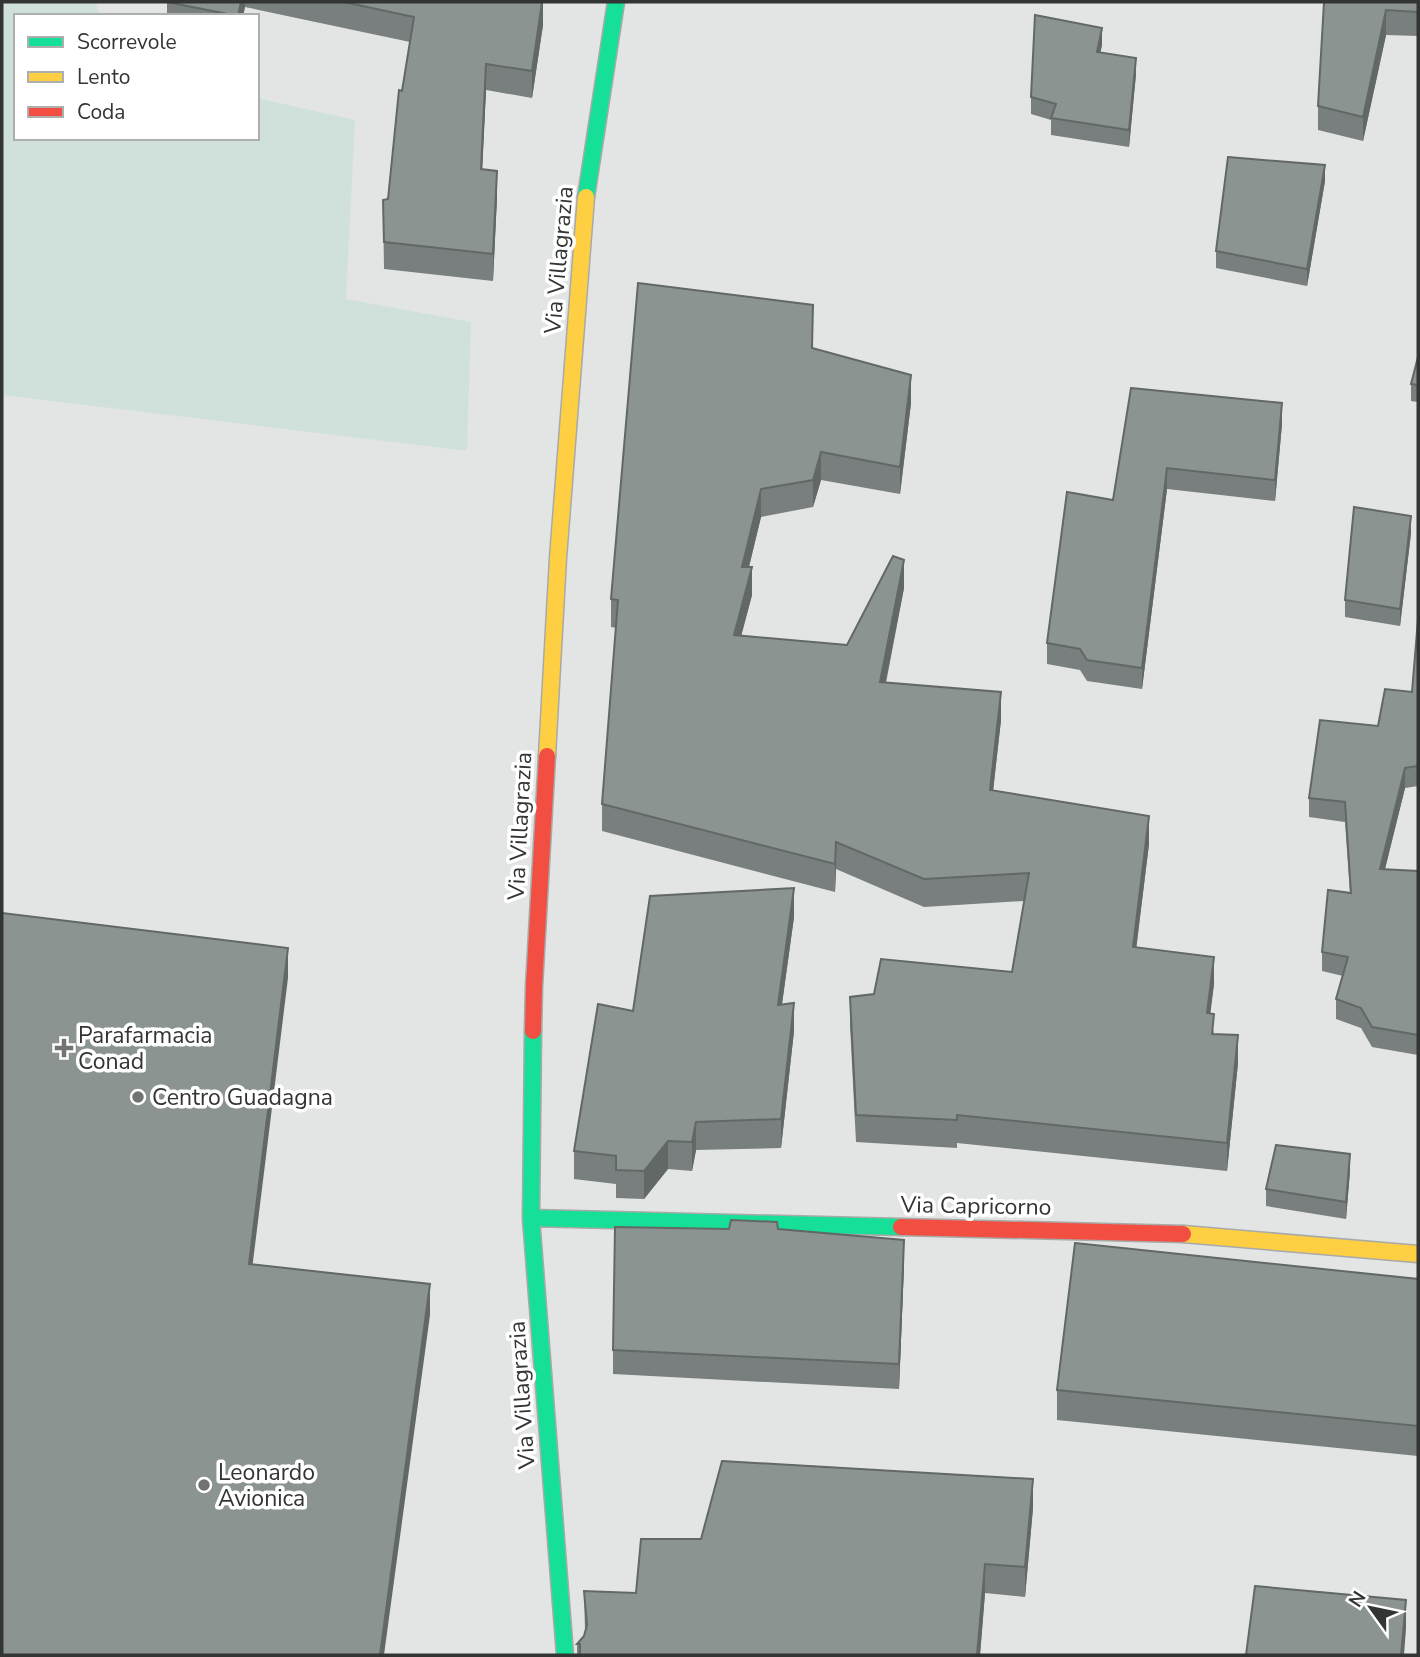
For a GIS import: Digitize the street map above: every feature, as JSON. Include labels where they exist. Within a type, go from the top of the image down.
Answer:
[{"type":"street","name":"Via Villagrazia","points":[[565,1655],[531,1218],[534,987],[558,558],[586,195],[616,2]]},
{"type":"street","name":"Via Capricorno","points":[[531,1218],[1196,1234],[1418,1254]]},
{"type":"shaded area","points":[[2,2],[95,2],[100,14],[14,14],[14,140],[259,140],[259,98],[355,120],[346,299],[471,322],[467,451],[2,395]]},
{"type":"building","points":[[167,2],[241,2],[238,14]]},
{"type":"building","points":[[344,2],[542,2],[532,71],[486,64],[481,169],[497,171],[493,254],[384,242],[383,200],[388,199],[399,90],[402,91],[414,17]]},
{"type":"building","points":[[1324,2],[1418,2],[1418,12],[1386,10],[1363,117],[1318,106]]},
{"type":"building","points":[[1035,15],[1102,28],[1097,52],[1136,58],[1129,130],[1051,118],[1056,104],[1031,97]]},
{"type":"building","points":[[1228,157],[1325,165],[1307,269],[1216,251]]},
{"type":"building","points":[[638,283],[813,305],[812,348],[911,375],[900,467],[821,452],[813,480],[761,489],[742,567],[752,567],[734,635],[847,645],[893,556],[904,560],[880,682],[1001,692],[990,790],[1149,816],[1133,947],[1214,957],[1207,1013],[1214,1014],[1212,1034],[1238,1035],[1227,1143],[957,1115],[957,1120],[856,1115],[850,997],[874,994],[881,959],[1012,972],[1029,873],[924,879],[836,842],[835,864],[602,804],[618,600],[611,599]]},
{"type":"building","points":[[1418,357],[1418,385],[1411,384]]},
{"type":"building","points":[[1131,388],[1282,403],[1275,480],[1167,468],[1142,668],[1087,660],[1080,649],[1047,643],[1067,492],[1113,500]]},
{"type":"building","points":[[1354,507],[1411,516],[1400,609],[1345,600]]},
{"type":"building","points":[[1418,619],[1418,766],[1405,768],[1380,869],[1418,871],[1418,1035],[1372,1027],[1361,1008],[1336,999],[1348,957],[1322,952],[1328,890],[1351,893],[1345,802],[1309,798],[1320,720],[1378,726],[1385,689],[1412,692]]},
{"type":"building","points":[[794,888],[778,1005],[794,1003],[781,1119],[696,1122],[692,1142],[668,1141],[644,1171],[616,1170],[616,1156],[574,1151],[598,1004],[633,1011],[650,896]]},
{"type":"building","points":[[2,913],[288,948],[249,1264],[430,1284],[380,1655],[2,1655]]},
{"type":"building","points":[[1276,1145],[1350,1154],[1346,1202],[1266,1189]]},
{"type":"building","points":[[731,1220],[777,1222],[778,1229],[904,1240],[899,1364],[613,1350],[615,1227],[729,1229]]},
{"type":"building","points":[[1075,1243],[1418,1279],[1418,1426],[1057,1390]]},
{"type":"building","points":[[722,1461],[1033,1479],[1025,1567],[985,1564],[977,1655],[580,1655],[580,1644],[577,1644],[584,1636],[587,1625],[584,1591],[636,1593],[641,1539],[701,1539]]},
{"type":"building","points":[[1255,1586],[1406,1600],[1401,1655],[1246,1655]]},
{"type":"traffic: fast","points":[[586,197],[616,2]]},
{"type":"traffic: fast","points":[[533,1031],[531,1218],[565,1655]]},
{"type":"traffic: fast","points":[[531,1218],[901,1227]]},
{"type":"traffic: slow","points":[[547,756],[558,558],[586,197]]},
{"type":"traffic: slow","points":[[1183,1234],[1418,1254]]},
{"type":"traffic: jam","points":[[533,1031],[547,756]]},
{"type":"traffic: jam","points":[[901,1227],[1183,1234]]},
{"type":"place","name":"Parafarmacia Conad","points":[[64,1048]]},
{"type":"place","name":"Centro Guadagna","points":[[138,1097]]},
{"type":"place","name":"Leonardo Avionica","points":[[204,1485]]}]
